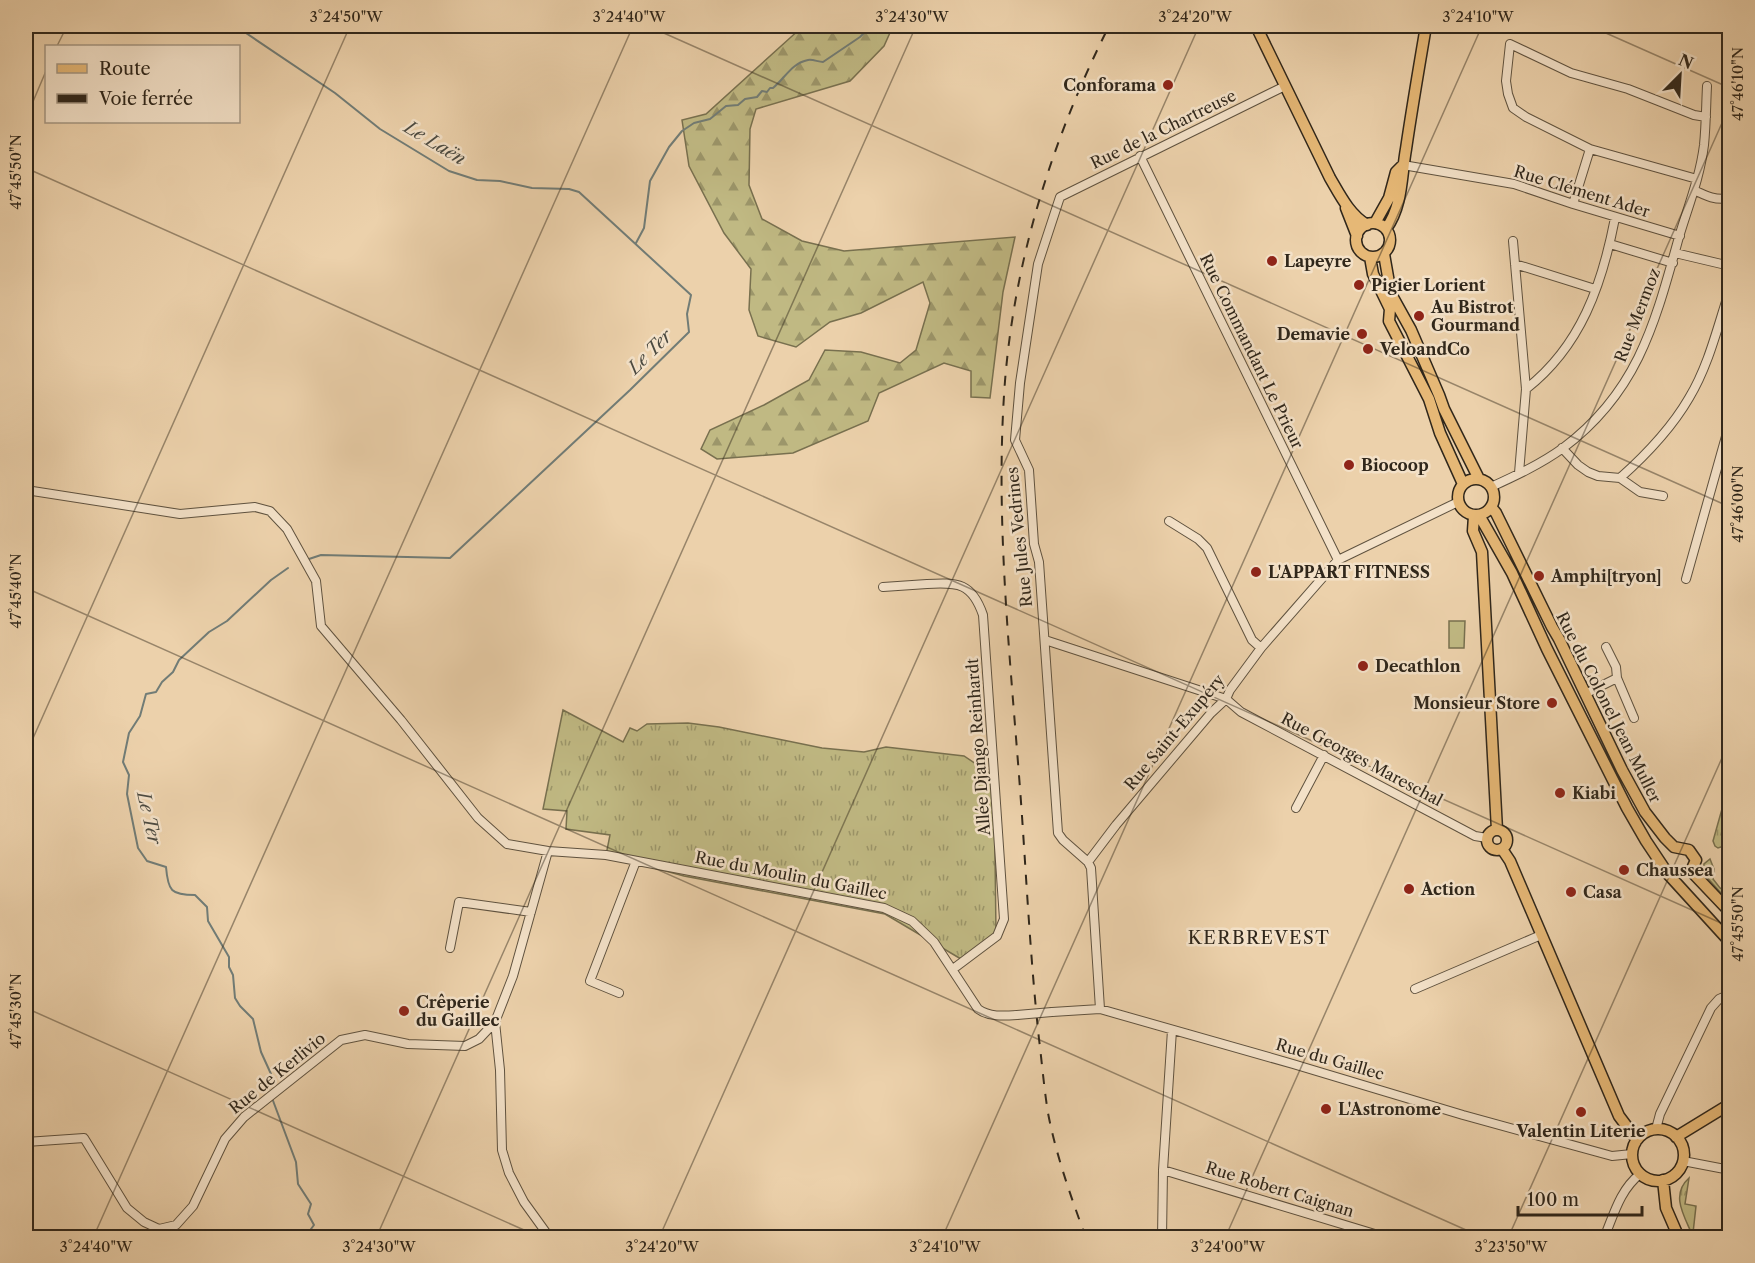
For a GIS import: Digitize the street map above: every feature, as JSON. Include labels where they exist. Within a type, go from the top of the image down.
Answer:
[{"type":"main road","points":[[1256,26],[1344,202],[1357,236],[1359,249],[1370,257],[1384,254]]},
{"type":"main road","points":[[1426,26],[1403,165],[1403,179],[1397,208],[1386,229],[1390,242],[1384,254],[1391,294],[1411,330],[1444,410],[1479,479],[1491,487],[1494,497],[1491,507],[1477,515],[1473,531],[1482,552],[1497,830]]},
{"type":"main road","points":[[1357,236],[1360,229],[1371,224],[1389,198],[1396,172],[1403,165]]},
{"type":"main road","points":[[1344,202],[1359,220],[1386,229]]},
{"type":"main road","points":[[1370,257],[1373,274],[1390,309],[1389,321],[1429,399],[1440,433],[1463,484]]},
{"type":"main road","points":[[1477,515],[1464,511],[1458,502],[1458,492],[1463,484],[1479,479]]},
{"type":"main road","name":"Rue du Colonel Jean Muller","points":[[1491,507],[1645,812],[1674,847],[1685,848],[1693,854],[1696,860],[1691,871],[1730,912]]},
{"type":"main road","name":"Rue du Colonel Jean Muller","points":[[1477,515],[1512,573],[1547,650],[1646,841],[1671,877],[1730,942]]},
{"type":"main road","points":[[1497,830],[1503,832],[1507,837],[1507,844],[1502,849],[1493,849],[1488,844],[1489,834],[1497,830]]},
{"type":"main road","points":[[1502,849],[1510,861],[1618,1116],[1637,1140]]},
{"type":"main road","points":[[1671,877],[1684,876],[1691,871]]},
{"type":"main road","points":[[1676,1137],[1730,1104]]},
{"type":"main road","points":[[1656,1129],[1667,1131],[1676,1137],[1684,1152],[1683,1161],[1676,1174],[1663,1180],[1647,1178],[1640,1174],[1632,1154],[1637,1140],[1656,1129]]},
{"type":"main road","points":[[1663,1180],[1666,1208],[1679,1238]]},
{"type":"street","points":[[1696,178],[1590,149],[1526,117],[1513,108],[1506,81],[1510,45],[1571,73],[1628,89],[1694,115],[1706,117]]},
{"type":"street","name":"Rue de la Chartreuse","points":[[1057,202],[1061,196],[1285,86]]},
{"type":"street","name":"Rue Mermoz","points":[[1491,487],[1562,448],[1600,414],[1616,396],[1635,366],[1653,324],[1694,190],[1704,147],[1707,86]]},
{"type":"street","points":[[1573,204],[1590,149]]},
{"type":"street","name":"Rue Commandant Le Prieur","points":[[1140,156],[1338,560]]},
{"type":"street","name":"Rue Clément Ader","points":[[1403,165],[1514,184],[1615,218],[1680,236]]},
{"type":"street","points":[[1694,190],[1709,198],[1722,200],[1730,198]]},
{"type":"street","name":"Rue Jules Vedrines","points":[[1057,202],[1038,264],[1020,383],[1016,440],[1029,471],[1034,544],[1039,562],[1058,833],[1088,862]]},
{"type":"street","points":[[1526,389],[1558,359],[1589,311],[1610,244],[1615,218]]},
{"type":"street","points":[[1513,241],[1526,389],[1520,473]]},
{"type":"street","points":[[1610,244],[1673,263]]},
{"type":"street","points":[[1675,252],[1730,266]]},
{"type":"street","points":[[1515,264],[1595,289]]},
{"type":"street","points":[[1620,478],[1643,458],[1670,427],[1690,396],[1704,367],[1730,289]]},
{"type":"street","points":[[1686,579],[1730,422]]},
{"type":"street","points":[[1562,448],[1587,472],[1598,476],[1620,478],[1640,492],[1663,496]]},
{"type":"street","name":"Rue du Moulin du Gaillec","points":[[26,490],[180,514],[255,507],[270,511],[287,529],[316,581],[321,626],[401,720],[478,818],[507,844],[548,851],[606,855],[884,908],[903,916],[919,927],[934,942],[978,1009],[984,1013],[1003,1016],[1017,1015]]},
{"type":"street","name":"Rue Saint-Exupéry","points":[[1088,862],[1116,825],[1211,712],[1226,699],[1261,648],[1338,560],[1458,502]]},
{"type":"street","points":[[1169,520],[1198,539],[1207,548],[1252,640],[1261,648]]},
{"type":"street","name":"Allée Django Reinhardt","points":[[883,587],[951,582],[974,595],[983,615],[1004,919],[997,936],[953,969]]},
{"type":"street","name":"Rue Georges Mareschal","points":[[1045,640],[1226,699],[1241,712],[1475,836],[1487,838]]},
{"type":"street","points":[[1606,647],[1616,667],[1617,678],[1634,718]]},
{"type":"street","points":[[1585,694],[1617,678]]},
{"type":"street","points":[[1296,808],[1324,755]]},
{"type":"street","points":[[548,851],[513,976],[495,1022],[500,1070],[502,1150],[509,1173],[524,1202],[550,1238]]},
{"type":"street","points":[[620,993],[590,981],[636,861]]},
{"type":"street","points":[[1088,862],[1091,868],[1100,1009]]},
{"type":"street","points":[[450,948],[459,902],[531,912]]},
{"type":"street","points":[[1415,989],[1541,935]]},
{"type":"street","points":[[1656,1129],[1660,1113],[1711,1008],[1719,999],[1730,994]]},
{"type":"street","name":"Rue du Gaillec","points":[[1017,1015],[1100,1009],[1612,1156],[1632,1154]]},
{"type":"street","name":"Rue de Kerlivio","points":[[26,1142],[84,1138],[127,1208],[144,1222],[159,1229],[176,1225],[193,1206],[225,1139],[243,1117],[341,1040],[365,1035],[408,1044],[465,1046],[479,1039],[495,1022]]},
{"type":"street","points":[[1162,1238],[1163,1170],[1172,1030]]},
{"type":"street","points":[[1683,1161],[1730,1170]]},
{"type":"street","name":"Rue Robert Caignan","points":[[1163,1170],[1388,1238]]},
{"type":"street","points":[[1604,1238],[1622,1194],[1629,1183],[1640,1174]]},
{"type":"green space","points":[[801,26],[893,26],[884,46],[850,81],[756,109],[750,129],[749,185],[762,219],[802,241],[844,251],[1015,237],[1003,292],[990,398],[971,397],[971,371],[944,363],[879,393],[868,421],[793,453],[717,459],[701,449],[710,430],[764,405],[809,380],[825,350],[861,352],[900,363],[916,350],[930,303],[923,282],[861,313],[830,322],[796,347],[758,336],[749,310],[751,269],[724,233],[689,166],[682,120],[706,114]]},
{"type":"green space","points":[[1449,621],[1465,621],[1464,648],[1449,648]]},
{"type":"green space","points":[[563,710],[623,742],[630,728],[637,731],[647,724],[688,723],[822,748],[864,752],[886,747],[964,756],[994,776],[996,933],[961,959],[885,914],[684,876],[606,855],[610,835],[566,829],[567,811],[543,809]]},
{"type":"green space","points":[[1729,806],[1727,845],[1718,848],[1713,841],[1722,809]]},
{"type":"green space","points":[[1710,859],[1714,869],[1713,879],[1720,888],[1729,893],[1729,902],[1703,873],[1704,864]]},
{"type":"green space","points":[[1689,1178],[1685,1204],[1696,1206],[1693,1233],[1680,1204],[1681,1191]]},
{"type":"waterway","name":"Le Ter","points":[[231,26],[240,29],[335,93],[380,129],[449,171],[477,180],[500,181],[532,188],[569,189],[579,192],[691,295],[687,314],[689,332],[450,558],[321,555],[309,559]]},
{"type":"waterway","name":"Le Ter","points":[[636,243],[644,228],[650,181],[669,147],[682,131],[694,123],[710,119],[726,106],[738,105],[745,99],[757,97],[762,91],[767,92],[802,62],[810,60],[823,62],[860,37],[871,26]]},
{"type":"waterway","name":"Le Ter","points":[[269,1089],[271,1074],[261,1052],[253,1019],[235,998],[229,957],[208,921],[207,907],[195,895],[181,894],[172,890],[168,882],[166,867],[147,861],[138,848],[127,794],[129,775],[123,762],[129,733],[140,716],[146,694],[156,692],[162,682],[173,672],[179,660],[209,632],[227,621],[271,580],[288,568]]},
{"type":"waterway","name":"Le Ter","points":[[272,1098],[296,1162],[298,1184],[311,1204],[308,1214],[314,1225],[308,1233],[310,1238]]},
{"type":"railway","points":[[1086,1238],[1064,1176],[1051,1129],[1039,1039],[1006,598],[1002,435],[1010,335],[1028,243],[1054,154],[1109,26]]},
{"type":"place","name":"Conforama","points":[[1168,85]]},
{"type":"place","name":"Lapeyre","points":[[1272,261]]},
{"type":"place","name":"Pigier Lorient","points":[[1359,285]]},
{"type":"place","name":"Au Bistrot Gourmand","points":[[1419,316]]},
{"type":"place","name":"Demavie","points":[[1362,334]]},
{"type":"place","name":"VeloandCo","points":[[1368,349]]},
{"type":"place","name":"Biocoop","points":[[1349,465]]},
{"type":"place","name":"L'APPART FITNESS","points":[[1256,572]]},
{"type":"place","name":"Amphi[tryon]","points":[[1539,576]]},
{"type":"place","name":"Decathlon","points":[[1363,666]]},
{"type":"place","name":"Monsieur Store","points":[[1552,703]]},
{"type":"place","name":"Kiabi","points":[[1560,793]]},
{"type":"place","name":"Chaussea","points":[[1624,870]]},
{"type":"place","name":"Action","points":[[1409,889]]},
{"type":"place","name":"Casa","points":[[1571,892]]},
{"type":"place","name":"Crêperie du Gaillec","points":[[404,1011]]},
{"type":"place","name":"L'Astronome","points":[[1326,1109]]},
{"type":"place","name":"Valentin Literie","points":[[1581,1112]]},
{"type":"district","name":"KERBREVEST","points":[[1259,938]]},
{"type":"water label","name":"Le Laën","points":[[435,143]]}]
